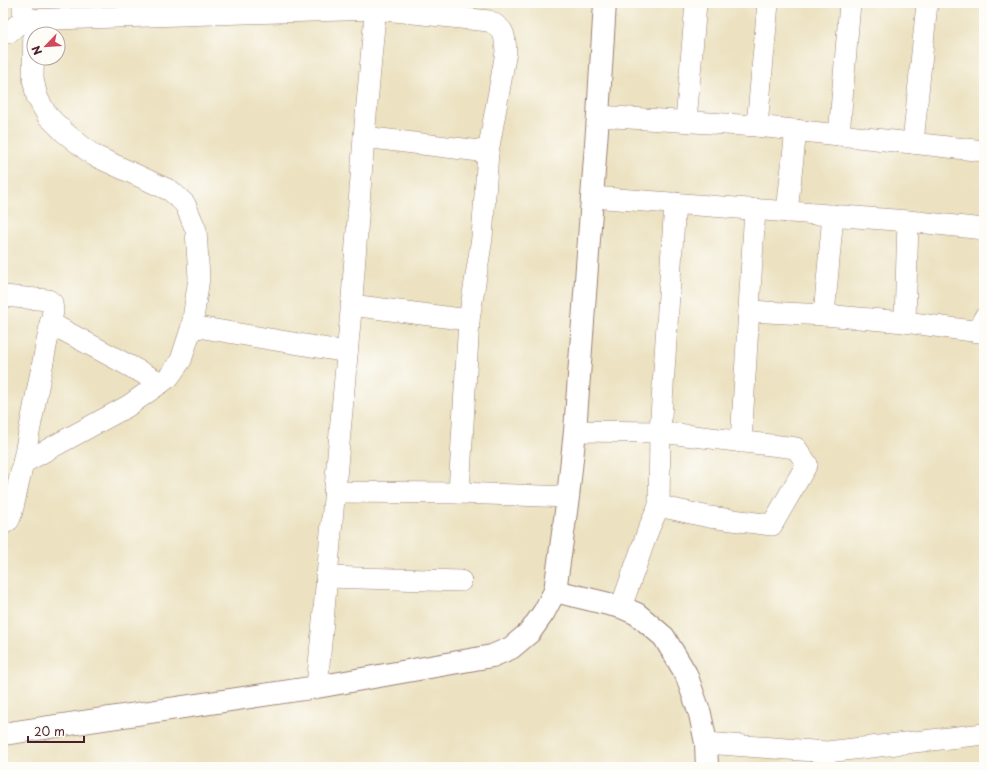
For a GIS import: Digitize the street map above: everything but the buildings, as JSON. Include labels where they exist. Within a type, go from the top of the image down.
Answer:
[{"type":"street","points":[[3,734],[317,687],[492,656],[511,648],[530,632],[544,612],[555,591],[568,498],[575,431],[605,3]]},
{"type":"street","points":[[686,121],[696,3]]},
{"type":"street","points":[[757,126],[768,3]]},
{"type":"street","points":[[839,135],[850,3]]},
{"type":"street","points":[[913,143],[927,3]]},
{"type":"street","points":[[317,687],[376,6]]},
{"type":"street","points":[[3,33],[8,33],[27,14],[376,6],[489,21],[500,26],[505,38],[506,52],[488,152],[482,238],[469,320],[460,493]]},
{"type":"street","points":[[23,463],[128,406],[169,377],[181,360],[192,326],[199,278],[196,230],[185,204],[171,191],[93,155],[64,132],[47,116],[37,98],[33,79],[27,14]]},
{"type":"street","points":[[598,116],[757,126],[984,151]]},
{"type":"street","points":[[787,212],[796,130]]},
{"type":"street","points":[[364,137],[488,152]]},
{"type":"street","points":[[592,196],[908,221],[984,229]]},
{"type":"street","points":[[622,607],[649,528],[659,506],[660,432],[675,203]]},
{"type":"street","points":[[741,442],[755,209]]},
{"type":"street","points":[[824,315],[833,215]]},
{"type":"street","points":[[905,322],[908,221]]},
{"type":"street","points":[[3,296],[48,300],[52,303],[53,312],[12,512],[9,520],[3,524]]},
{"type":"street","points":[[351,305],[469,320]]},
{"type":"street","points":[[749,311],[824,315],[905,322],[980,332],[984,318]]},
{"type":"street","points":[[50,323],[161,383]]},
{"type":"street","points":[[192,326],[347,352]]},
{"type":"street","points":[[575,431],[660,432],[796,448],[807,464],[772,525],[709,517],[659,506]]},
{"type":"street","points":[[334,492],[460,493],[568,498]]},
{"type":"street","points":[[326,577],[461,581]]},
{"type":"street","points":[[555,591],[622,607],[637,614],[664,636],[686,674],[700,714],[706,743],[707,767]]},
{"type":"street","points":[[706,743],[827,752],[984,734]]}]
